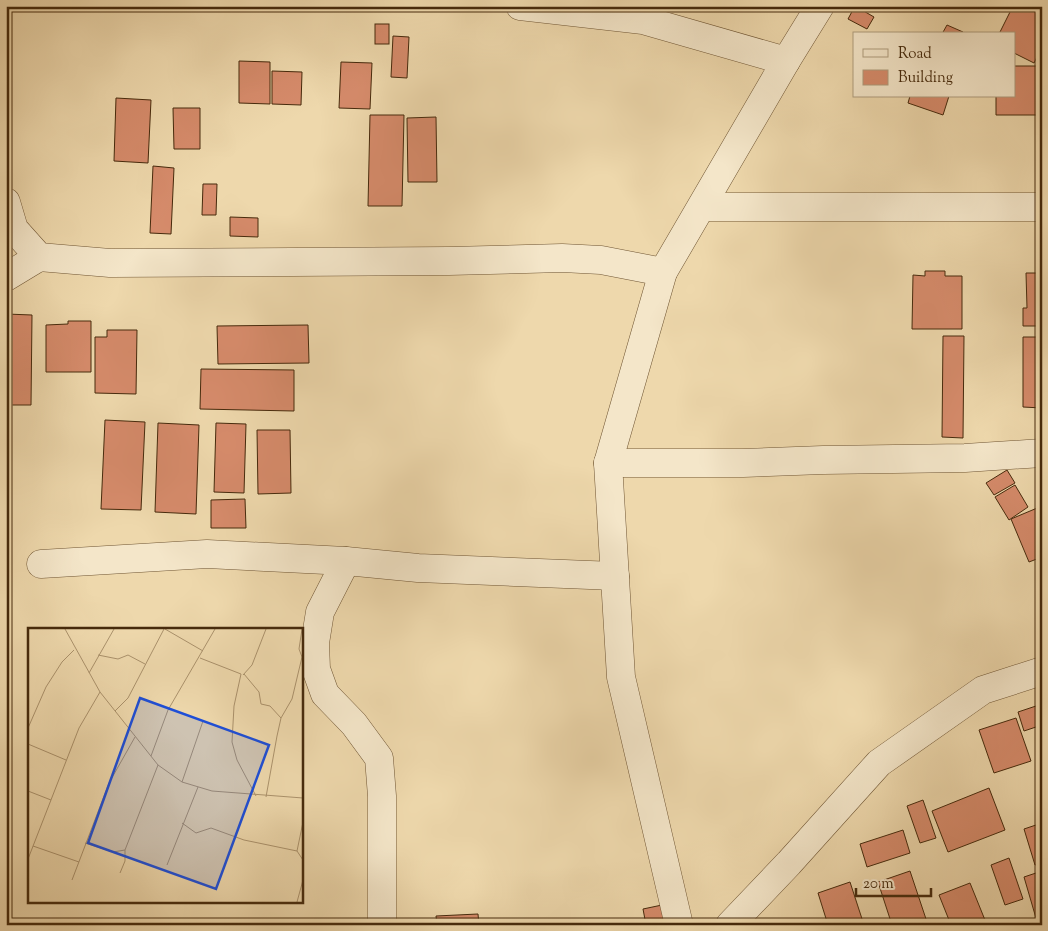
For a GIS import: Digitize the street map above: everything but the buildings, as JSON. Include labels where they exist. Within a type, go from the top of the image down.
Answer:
[{"type":"street","points":[[520,6],[643,20],[786,61]]},
{"type":"street","points":[[679,925],[621,677],[608,463],[664,272],[786,61],[820,6]]},
{"type":"street","points":[[6,202],[14,229],[39,257]]},
{"type":"street","points":[[702,207],[1042,207]]},
{"type":"street","points":[[6,277],[39,257],[110,263],[562,258],[601,260],[664,272]]},
{"type":"street","points":[[608,463],[743,463],[966,458],[1042,453]]},
{"type":"street","points":[[40,564],[207,554],[346,561],[418,568],[615,576]]},
{"type":"street","points":[[346,561],[320,612],[315,643],[316,669],[325,694],[354,724],[379,758],[382,796],[382,925]]},
{"type":"street","points":[[730,925],[879,763],[983,690],[1042,671]]}]
